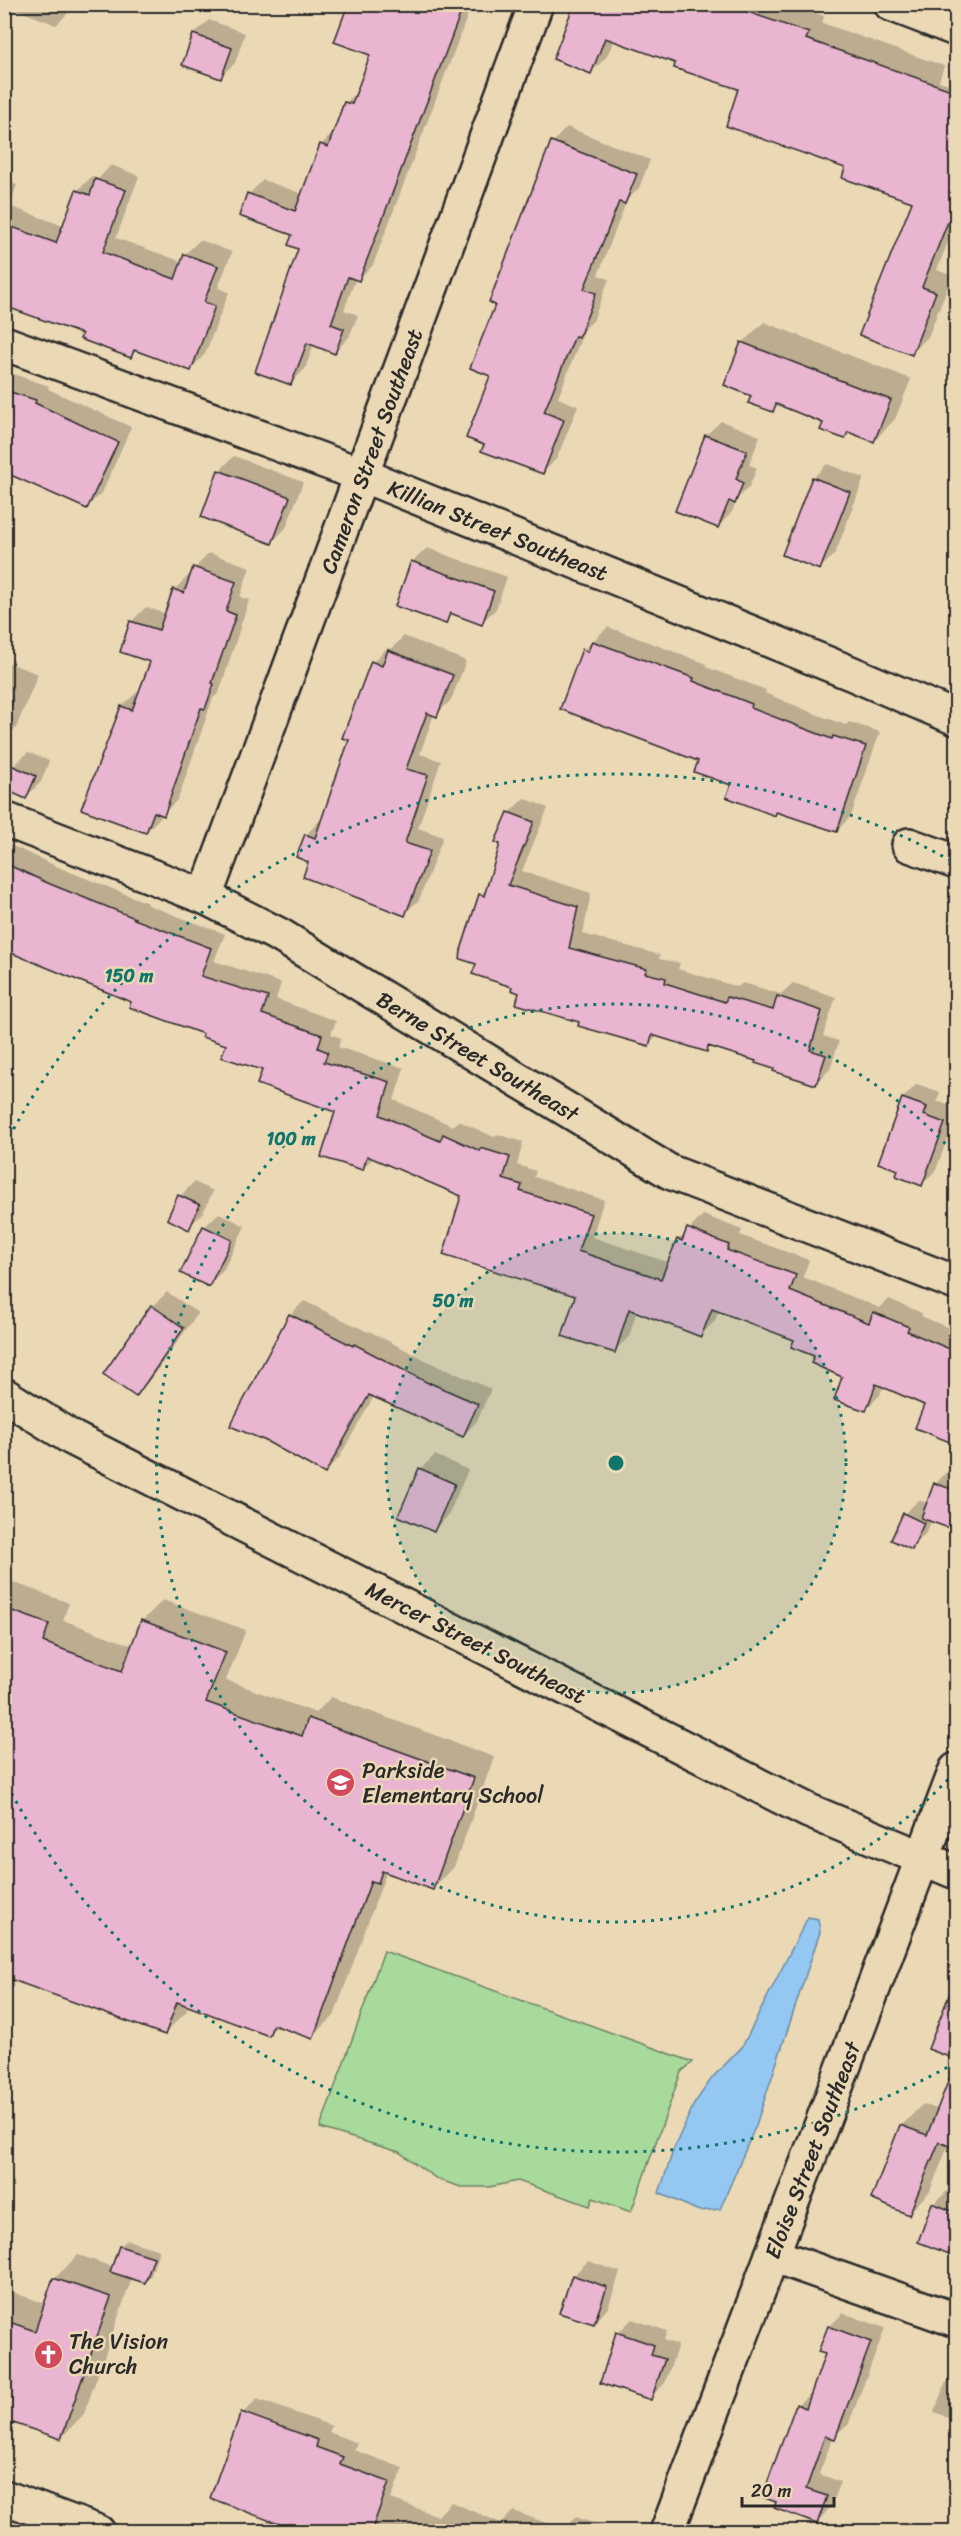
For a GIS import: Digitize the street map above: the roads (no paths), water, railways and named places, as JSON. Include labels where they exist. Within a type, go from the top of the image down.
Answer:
[{"type":"street","name":"Cameron Street Southeast","points":[[206,897],[536,4]]},
{"type":"street","points":[[891,4],[957,29]]},
{"type":"street","name":"Killian Street Southeast","points":[[4,343],[362,476],[957,718]]},
{"type":"street","name":"Berne Street Southeast","points":[[4,819],[206,897],[281,936],[670,1172],[957,1283]]},
{"type":"street","points":[[909,845],[957,862]]},
{"type":"street","name":"Mercer Street Southeast","points":[[4,1395],[72,1438],[809,1811],[957,1872]]},
{"type":"street","name":"Eloise Street Southeast","points":[[667,2532],[957,1770]]},
{"type":"street","points":[[772,2254],[957,2320]]},
{"type":"street","points":[[4,2497],[98,2532]]},
{"type":"water","points":[[808,1917],[818,1919],[820,1932],[756,2125],[720,2209],[699,2211],[659,2193],[674,2148],[694,2104],[712,2078],[742,2047]]},
{"type":"place","name":"Parkside Elementary School","points":[[341,1783]]},
{"type":"place","name":"The Vision Church","points":[[48,2354]]}]
